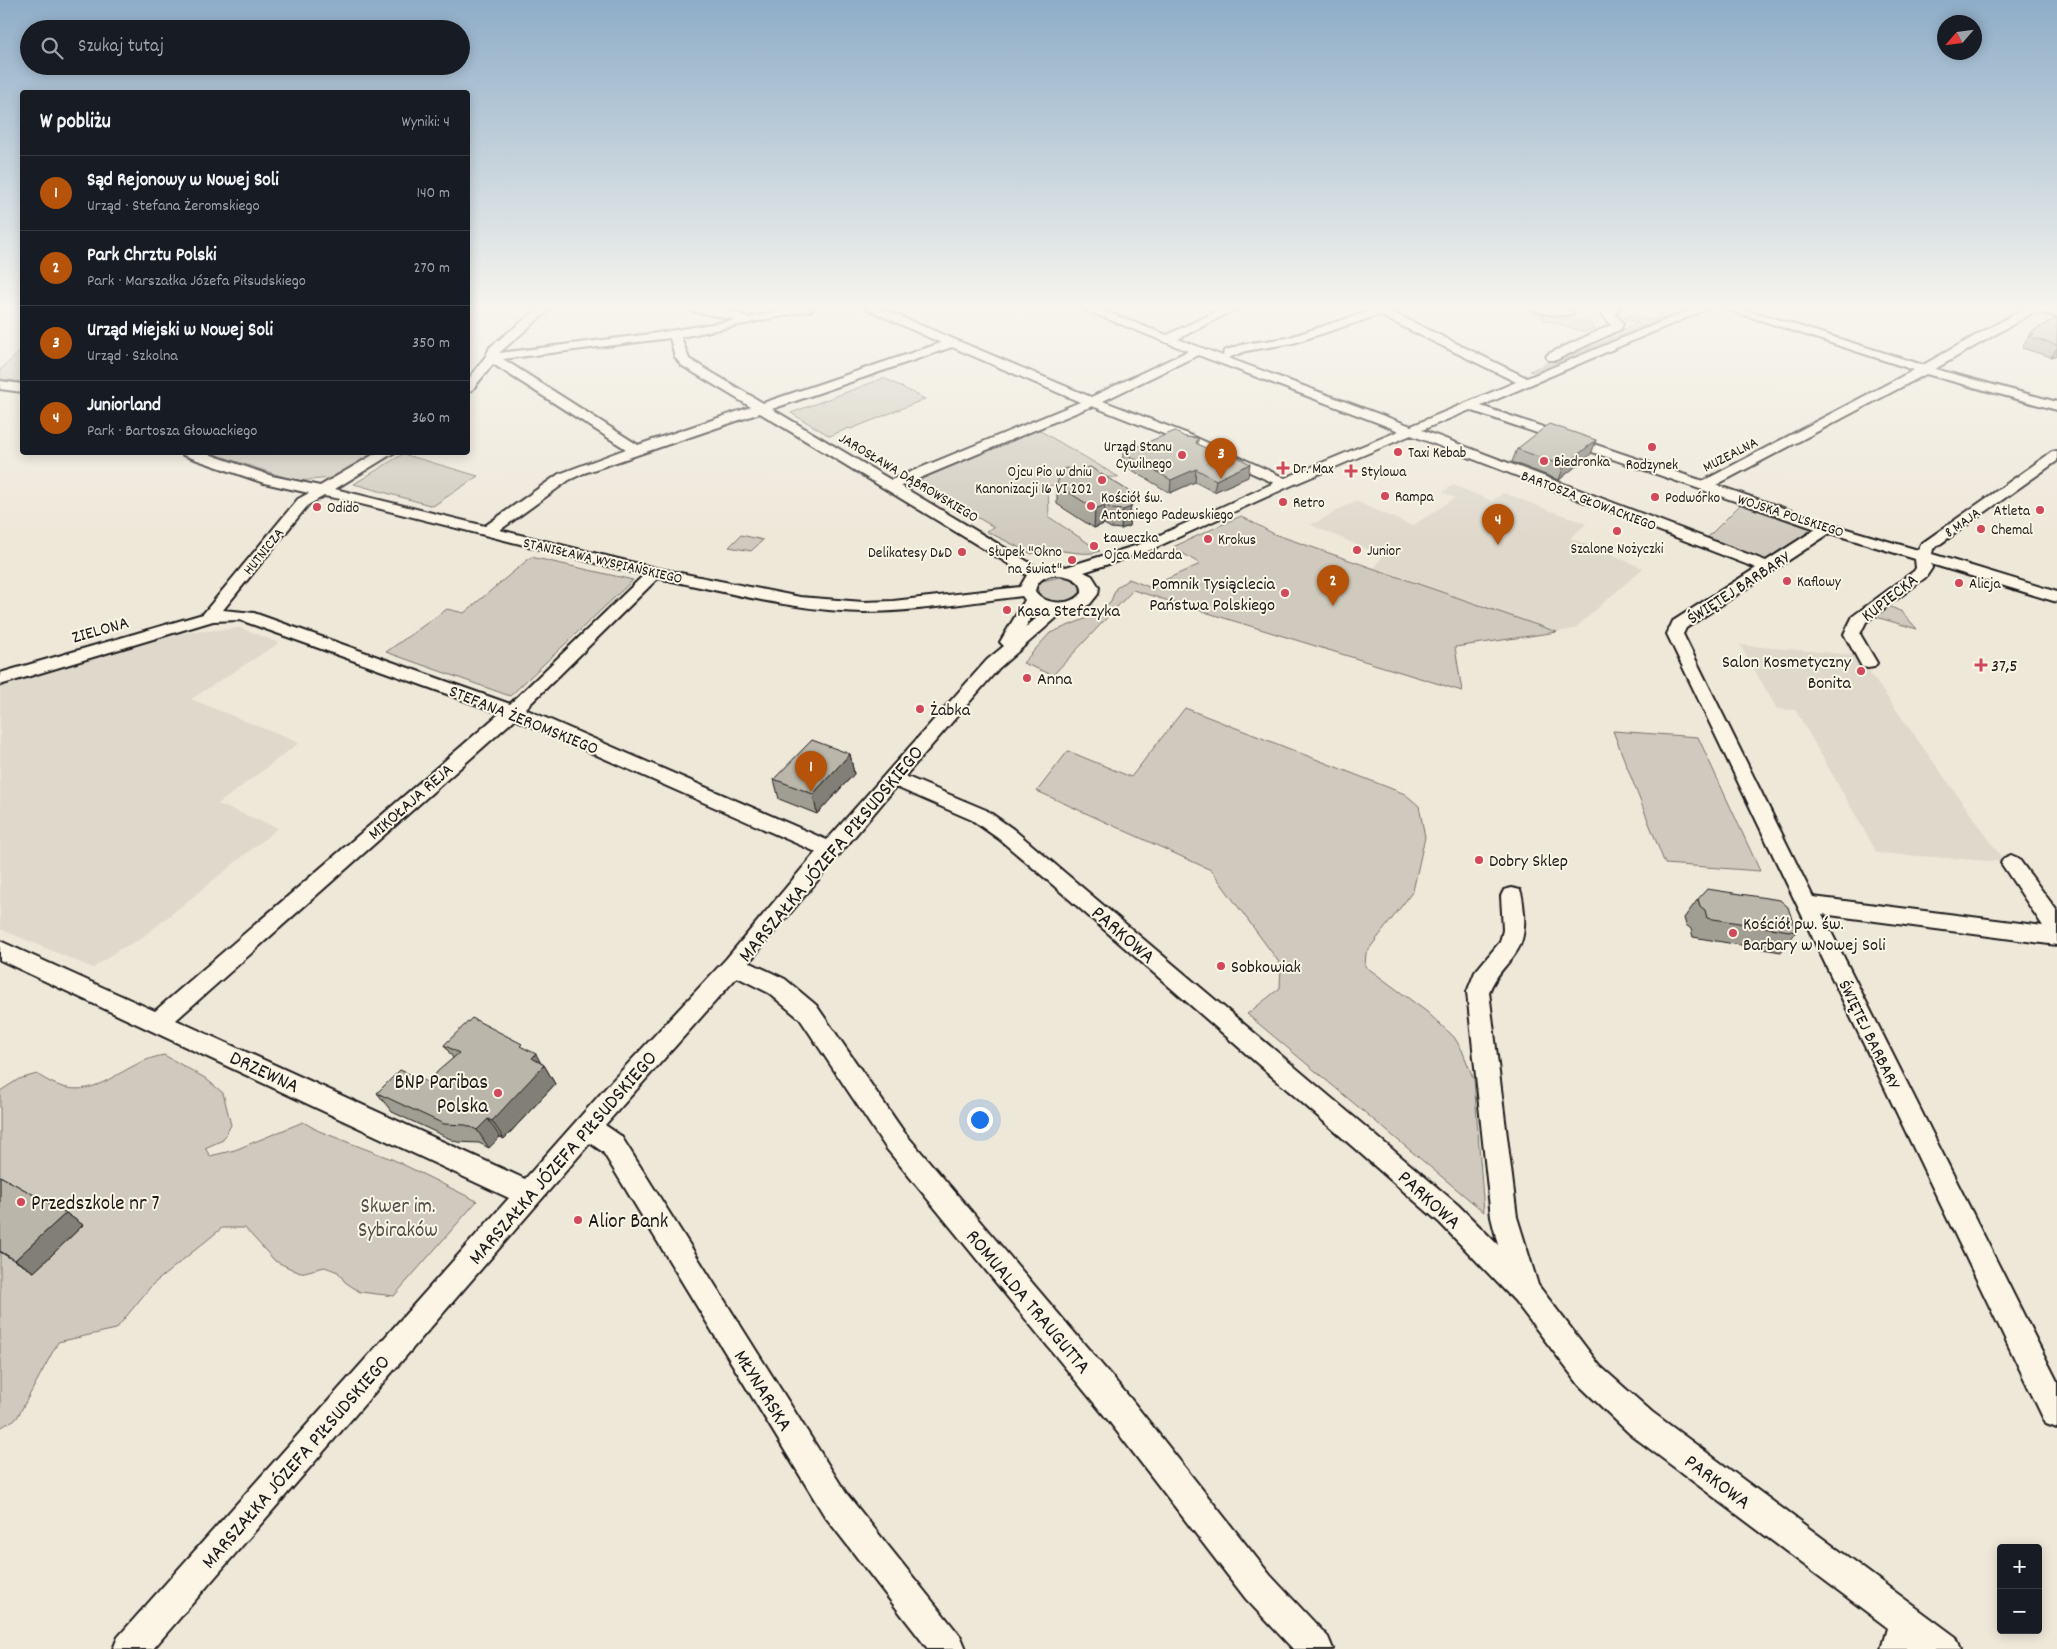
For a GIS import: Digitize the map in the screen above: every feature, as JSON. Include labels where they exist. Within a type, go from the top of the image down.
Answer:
[{"type":"street","points":[[5,385],[20,388]]},
{"type":"street","points":[[533,385],[636,450]]},
{"type":"street","name":"JAROSŁAWA DĄBROWSKIEGO","points":[[724,385],[1038,574]]},
{"type":"street","points":[[487,532],[571,473],[830,385]]},
{"type":"street","points":[[1053,385],[1225,455],[1285,483]]},
{"type":"street","points":[[890,486],[1092,401],[1125,385]]},
{"type":"street","name":"BARTOSZA GŁOWACKIEGO","points":[[1291,385],[1769,568]]},
{"type":"street","points":[[1070,571],[1143,548],[1285,483],[1519,385]]},
{"type":"street","name":"MUZEALNA","points":[[1704,486],[1896,385]]},
{"type":"street","points":[[1979,385],[2057,406]]},
{"type":"street","name":"WOJSKA POLSKIEGO","points":[[1470,406],[1828,528],[2057,598]]},
{"type":"street","name":"STANISŁAWA WYSPIAŃSKIEGO","points":[[197,455],[269,480],[656,573],[771,597],[838,606],[892,606],[1030,596]]},
{"type":"street","name":"HUTNICZA","points":[[210,615],[303,502],[384,455]]},
{"type":"street","name":"8 MAJA","points":[[1923,558],[1926,547],[2057,456]]},
{"type":"street","name":"ŚWIĘTEJ BARBARY","points":[[1828,528],[1679,625],[1675,634],[2057,1414]]},
{"type":"street","points":[[1090,584],[1143,548]]},
{"type":"street","name":"KUPIECKA","points":[[1868,663],[1852,634],[1855,624],[1859,619],[1920,574],[1924,568],[1923,558]]},
{"type":"street","points":[[1058,570],[1070,571],[1079,574],[1090,584],[1092,590],[1083,602],[1074,606],[1058,608],[1042,605],[1030,596],[1030,580],[1038,574],[1058,570]]},
{"type":"street","name":"MIKOŁAJA REJA","points":[[158,1022],[513,711],[656,573]]},
{"type":"street","name":"MARSZAŁKA JÓZEFA PIŁSUDSKIEGO","points":[[993,664],[1030,596]]},
{"type":"street","name":"MARSZAŁKA JÓZEFA PIŁSUDSKIEGO","points":[[136,1646],[529,1194],[734,965],[830,850],[993,664],[1058,608]]},
{"type":"street","name":"STEFANA ŻEROMSKIEGO","points":[[210,615],[227,613],[248,616],[513,711],[830,850]]},
{"type":"street","name":"ZIELONA","points":[[0,679],[189,624],[210,615]]},
{"type":"street","name":"PARKOWA","points":[[892,778],[979,815],[1006,834],[1449,1214],[1525,1291],[1590,1376],[1641,1423],[1903,1635],[1944,1649]]},
{"type":"street","points":[[2011,863],[2057,928]]},
{"type":"street","points":[[1512,896],[1514,930],[1510,945],[1483,979],[1478,992],[1504,1217],[1525,1291]]},
{"type":"street","points":[[1806,904],[2057,936]]},
{"type":"street","name":"DRZEWNA","points":[[0,950],[529,1194]]},
{"type":"street","name":"ROMUALDA TRAUGUTTA","points":[[734,965],[777,986],[808,1012],[895,1140],[1107,1395],[1258,1587],[1316,1649]]},
{"type":"street","name":"MŁYNARSKA","points":[[588,1127],[612,1144],[836,1504],[949,1649]]},
{"type":"shaded area","points":[[1453,485],[1492,501],[1504,493],[1586,524],[1570,538],[1643,568],[1574,629],[1557,632],[1374,568],[1383,556],[1311,525],[1355,501],[1412,526],[1455,498],[1443,492]]},
{"type":"shaded area","points":[[241,628],[279,643],[191,699],[299,743],[218,804],[278,828],[139,940],[118,950],[93,968],[0,929],[0,687],[164,637],[182,633]]},
{"type":"shaded area","points":[[1740,645],[1857,655],[2005,862],[1877,853],[1799,716],[1795,710],[1777,709]]},
{"type":"green space","points":[[866,385],[898,385],[925,399],[830,436],[791,413]]},
{"type":"green space","points":[[1037,429],[1119,477],[1070,478],[1048,487],[1049,517],[1100,551],[1083,553],[1049,550],[1032,554],[986,531],[994,527],[914,481]]},
{"type":"green space","points":[[217,455],[373,455],[333,478],[296,481]]},
{"type":"green space","points":[[401,455],[478,476],[433,506],[354,484]]},
{"type":"green space","points":[[1742,503],[1818,530],[1765,565],[1704,541]]},
{"type":"green space","points":[[1241,516],[1274,534],[1557,632],[1455,647],[1462,691],[1133,590],[1053,675],[1023,663],[1050,633],[1097,614],[1111,601],[1116,588],[1129,579],[1149,587],[1200,564],[1173,547]]},
{"type":"green space","points":[[741,535],[763,540],[751,551],[729,547]]},
{"type":"green space","points":[[531,557],[633,580],[510,696],[386,652],[447,609],[464,613]]},
{"type":"green space","points":[[1060,577],[1072,579],[1080,586],[1080,593],[1076,597],[1061,602],[1041,596],[1037,588],[1042,581]]},
{"type":"green space","points":[[1889,606],[1902,612],[1917,629],[1876,617]]},
{"type":"green space","points":[[1185,708],[1405,794],[1419,806],[1425,837],[1413,891],[1366,953],[1365,966],[1427,1012],[1454,1037],[1462,1050],[1474,1080],[1484,1212],[1247,1014],[1280,988],[1281,965],[1211,870],[1037,791],[1068,751],[1131,777]]},
{"type":"green space","points":[[1613,731],[1698,737],[1760,871],[1665,864]]},
{"type":"green space","name":"Skwer im. Sybiraków","points":[[164,1055],[205,1078],[223,1093],[231,1125],[223,1140],[205,1148],[210,1156],[235,1150],[303,1122],[319,1131],[394,1160],[477,1201],[394,1296],[360,1292],[345,1282],[338,1272],[325,1267],[300,1273],[275,1261],[245,1228],[222,1228],[152,1285],[116,1329],[58,1342],[17,1418],[0,1428],[0,1091],[19,1079],[37,1074],[56,1085],[73,1089],[89,1088],[146,1060]]},
{"type":"building","points":[[1549,424],[1596,440],[1564,466],[1517,449]]},
{"type":"building","points":[[1175,431],[1185,437],[1198,438],[1196,443],[1222,457],[1230,453],[1250,464],[1216,480],[1196,469],[1171,480],[1123,452]]},
{"type":"building","points":[[1090,467],[1132,493],[1131,507],[1123,510],[1112,509],[1105,505],[1095,509],[1057,485],[1061,470],[1066,468],[1077,471]]},
{"type":"building","points":[[812,740],[850,754],[813,794],[774,779]]},
{"type":"building","points":[[1707,889],[1780,900],[1788,907],[1796,932],[1707,918],[1705,910],[1700,906],[1698,899]]},
{"type":"building","name":"BNP Paribas Polska","points":[[472,1018],[522,1044],[520,1046],[536,1054],[532,1058],[544,1065],[492,1121],[488,1119],[477,1130],[466,1125],[444,1124],[377,1093],[400,1070],[430,1083],[437,1072],[459,1053],[444,1045]]},
{"type":"building","name":"Przedszkole nr 7","points":[[0,1176],[66,1213],[15,1260],[0,1251]]},
{"type":"place","name":"Rodzynek","points":[[1652,447]]},
{"type":"place","name":"Taxi Kebab","points":[[1398,452]]},
{"type":"place","name":"Urząd Stanu Cywilnego","points":[[1182,455]]},
{"type":"place","name":"Biedronka","points":[[1544,461]]},
{"type":"place","name":"Dr. Max","points":[[1283,468]]},
{"type":"place","name":"Stylowa","points":[[1351,471]]},
{"type":"place","name":"Urząd Miejski w Nowej Soli","points":[[1221,479]]},
{"type":"place","name":"Ojcu Pio w dniu Kanonizacji 16 VI 202","points":[[1102,480]]},
{"type":"place","name":"Rampa","points":[[1385,496]]},
{"type":"place","name":"Podwórko","points":[[1655,497]]},
{"type":"place","name":"Retro","points":[[1283,502]]},
{"type":"place","name":"Kościół św. Antoniego Padewskiego","points":[[1091,506]]},
{"type":"place","name":"Odido","points":[[317,507]]},
{"type":"place","name":"Atleta","points":[[2040,510]]},
{"type":"place","name":"Chemal","points":[[1981,529]]},
{"type":"place","name":"Szalone Nożyczki","points":[[1617,531]]},
{"type":"place","name":"Krokus","points":[[1208,539]]},
{"type":"place","name":"Juniorland","points":[[1498,545]]},
{"type":"place","name":"Ławeczka Ojca Medarda","points":[[1094,546]]},
{"type":"place","name":"Junior","points":[[1357,550]]},
{"type":"place","name":"Delikatesy D&D","points":[[962,552]]},
{"type":"place","name":"Słupek \"Okno na świat\"","points":[[1072,560]]},
{"type":"place","name":"Kaflowy","points":[[1787,581]]},
{"type":"place","name":"Alicja","points":[[1959,583]]},
{"type":"place","name":"Pomnik Tysiąclecia Państwa Polskiego","points":[[1285,593]]},
{"type":"place","name":"Park Chrztu Polski","points":[[1333,606]]},
{"type":"place","name":"Kasa Stefczyka","points":[[1007,610]]},
{"type":"place","name":"37,5","points":[[1981,665]]},
{"type":"place","name":"Salon Kosmetyczny Bonita","points":[[1861,671]]},
{"type":"place","name":"Anna","points":[[1027,678]]},
{"type":"place","name":"Żabka","points":[[920,709]]},
{"type":"place","name":"Sąd Rejonowy w Nowej Soli","points":[[811,792]]},
{"type":"place","name":"Dobry Sklep","points":[[1479,860]]},
{"type":"place","name":"Kościół pw. św. Barbary w Nowej Soli","points":[[1733,933]]},
{"type":"place","name":"Sobkowiak","points":[[1221,966]]},
{"type":"place","name":"BNP Paribas Polska","points":[[498,1093]]},
{"type":"place","name":"Przedszkole nr 7","points":[[21,1202]]},
{"type":"place","name":"Alior Bank","points":[[578,1220]]}]
